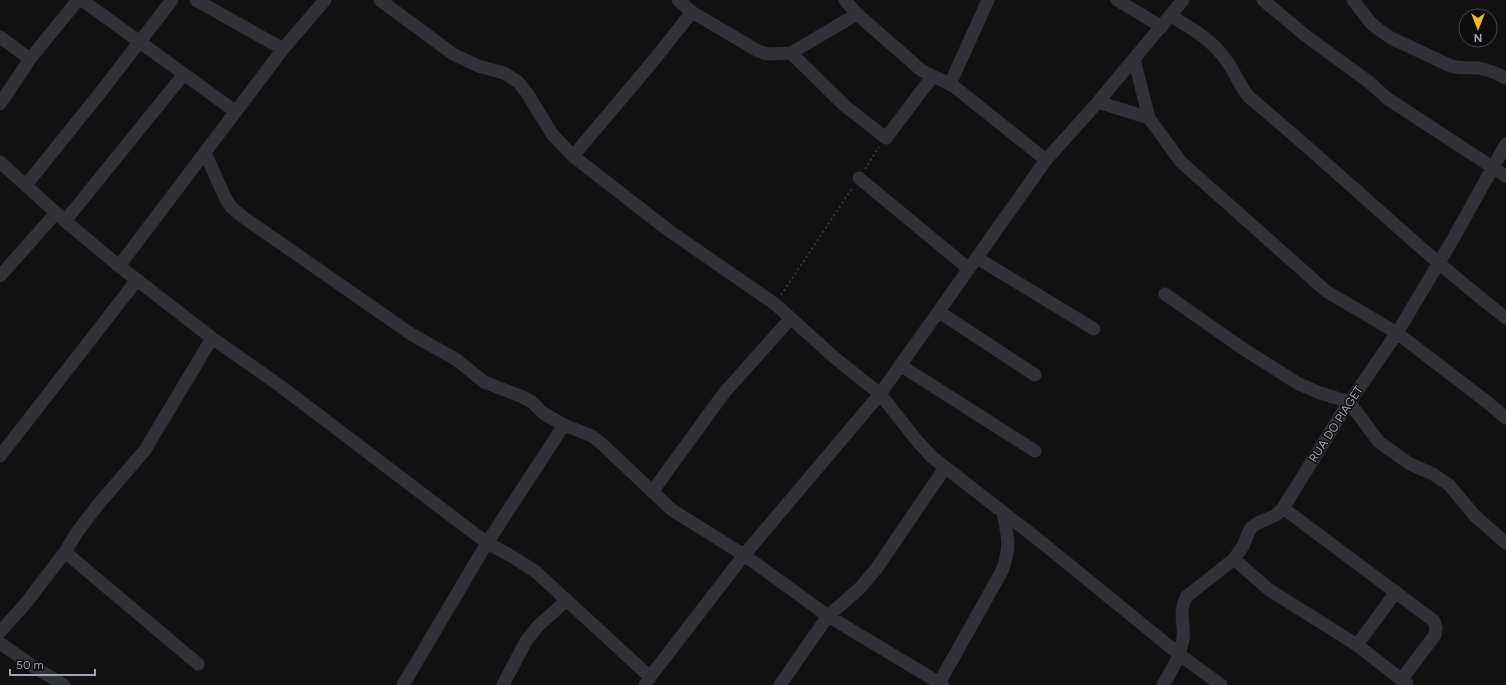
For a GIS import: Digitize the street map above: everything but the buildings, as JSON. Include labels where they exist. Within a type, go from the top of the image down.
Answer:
[{"type":"street","points":[[0,104],[30,59],[78,0]]},
{"type":"street","points":[[82,0],[236,112]]},
{"type":"street","points":[[26,186],[172,0]]},
{"type":"street","points":[[196,0],[283,49]]},
{"type":"street","points":[[119,266],[283,49],[325,0]]},
{"type":"street","points":[[380,0],[453,54],[478,66],[504,73],[518,82],[527,93],[552,134],[572,156],[668,230],[775,304],[835,358],[880,394],[918,442],[945,468],[1180,655],[1221,685]]},
{"type":"street","points":[[678,0],[692,12],[758,51],[773,54],[791,53],[857,14]]},
{"type":"street","points":[[845,0],[857,14],[921,70],[932,77],[950,84],[1046,160]]},
{"type":"street","points":[[950,84],[988,0]]},
{"type":"street","points":[[1117,0],[1162,27]]},
{"type":"street","points":[[0,162],[60,217],[119,266],[212,338],[279,385],[487,543],[513,556],[536,572],[567,600],[647,681],[744,555],[880,394],[1046,160],[1098,102],[1184,0]]},
{"type":"street","points":[[1263,0],[1306,36],[1369,82],[1388,99],[1506,176]]},
{"type":"street","points":[[1353,0],[1374,26],[1391,38],[1456,68],[1480,68],[1506,78]]},
{"type":"street","points":[[572,156],[654,60],[692,12]]},
{"type":"street","points":[[1171,16],[1209,40],[1229,63],[1243,91],[1249,97],[1292,133],[1438,263],[1506,318]]},
{"type":"street","points":[[0,37],[30,59]]},
{"type":"street","points":[[791,53],[845,106],[886,138],[932,77]]},
{"type":"street","points":[[1134,59],[1149,118],[1181,162],[1326,291],[1397,333],[1506,418]]},
{"type":"street","points":[[0,276],[60,217],[184,74]]},
{"type":"street","points":[[1098,102],[1149,118]]},
{"type":"street","name":"RUA DO PIAGET","points":[[1163,685],[1180,655],[1183,631],[1182,605],[1186,597],[1234,559],[1244,546],[1250,529],[1256,524],[1276,515],[1283,508],[1349,402],[1397,333],[1494,168],[1506,144]]},
{"type":"street","points":[[205,153],[225,197],[231,207],[243,217],[411,334],[457,360],[484,382],[523,397],[532,402],[543,413],[564,425],[597,440],[672,510],[744,555],[828,616],[940,684],[1002,571],[1009,544],[1003,513]]},
{"type":"street","points":[[859,178],[969,269]]},
{"type":"street","points":[[977,258],[1094,329]]},
{"type":"street","points":[[0,456],[137,280]]},
{"type":"street","points":[[1166,294],[1242,348],[1297,383],[1320,393],[1349,402],[1379,442],[1410,464],[1433,474],[1449,485],[1475,516],[1506,543]]},
{"type":"street","points":[[939,312],[1035,375]]},
{"type":"street","points":[[652,492],[724,393],[791,318]]},
{"type":"street","points":[[0,632],[26,603],[66,552],[78,532],[97,506],[145,450],[212,338]]},
{"type":"street","points":[[900,365],[1035,451]]},
{"type":"street","points":[[404,685],[487,543],[564,425]]},
{"type":"street","points":[[780,685],[828,616],[868,580],[945,468]]},
{"type":"street","points":[[1234,559],[1268,589],[1357,645],[1405,682],[1434,635],[1436,628],[1434,621],[1283,508]]},
{"type":"street","points":[[66,552],[198,664]]},
{"type":"street","points":[[1357,645],[1396,592]]},
{"type":"street","points":[[503,685],[526,641],[538,626],[567,600]]},
{"type":"street","points":[[0,643],[34,667],[64,685]]},
{"type":"path","points":[[775,304],[886,138]]}]
